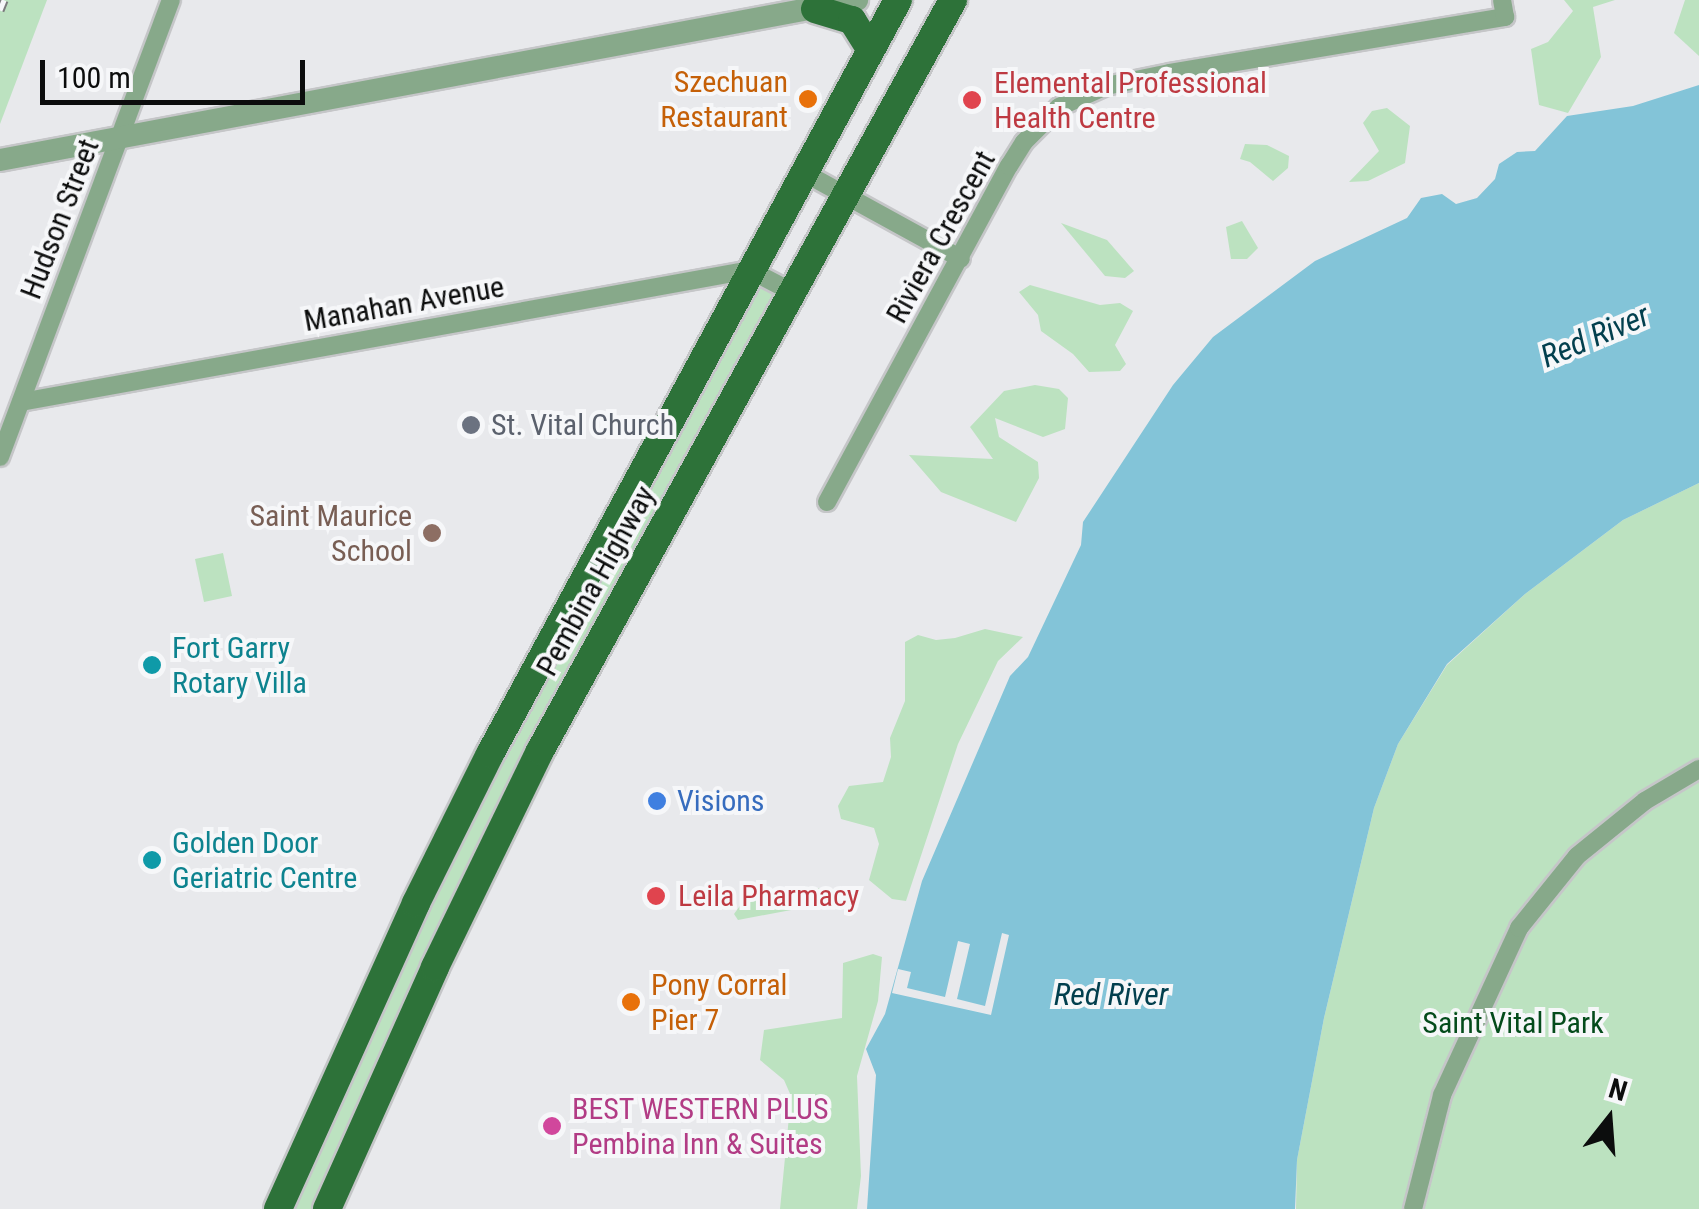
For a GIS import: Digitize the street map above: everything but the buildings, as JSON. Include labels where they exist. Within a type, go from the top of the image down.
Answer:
[{"type":"main road","name":"Pembina Highway","points":[[278,1209],[450,832],[898,0]]},
{"type":"main road","name":"Pembina Highway","points":[[327,1209],[496,838],[953,0]]},
{"type":"main road","points":[[816,8],[852,20],[866,35],[870,49]]},
{"type":"main road","points":[[624,504],[664,526]]},
{"type":"street","name":"Hudson Street","points":[[0,457],[171,0]]},
{"type":"street","points":[[0,160],[857,0]]},
{"type":"street","name":"Riviera Crescent","points":[[826,502],[1024,142],[1059,106],[1078,95],[1170,72],[1505,17],[1502,0]]},
{"type":"street","points":[[804,172],[961,259]]},
{"type":"street","points":[[750,270],[792,292]]},
{"type":"street","name":"Manahan Avenue","points":[[21,402],[750,270]]},
{"type":"street","points":[[1413,1209],[1442,1094],[1519,928],[1577,856],[1646,802],[1699,769]]},
{"type":"green space","points":[[0,0],[47,0],[0,124]]},
{"type":"green space","points":[[1564,0],[1615,0],[1593,7],[1601,57],[1568,113],[1539,105],[1531,49],[1548,42],[1573,11]]},
{"type":"green space","points":[[1685,0],[1699,0],[1699,56],[1674,33]]},
{"type":"green space","points":[[1387,108],[1410,126],[1405,163],[1368,181],[1349,182],[1379,151],[1363,123],[1372,111]]},
{"type":"green space","points":[[1245,144],[1267,145],[1289,156],[1288,168],[1273,181],[1250,162],[1240,159]]},
{"type":"green space","points":[[1242,221],[1258,248],[1247,259],[1231,259],[1226,227]]},
{"type":"green space","points":[[1061,223],[1107,240],[1134,271],[1125,278],[1105,276]]},
{"type":"green space","points":[[748,270],[792,292],[544,746],[327,1209],[278,1209],[416,903]]},
{"type":"green space","points":[[1030,285],[1100,305],[1120,303],[1133,311],[1115,345],[1126,364],[1120,371],[1089,372],[1073,354],[1041,331],[1038,315],[1019,292]]},
{"type":"green space","points":[[1035,385],[1059,389],[1068,398],[1065,429],[1043,437],[995,418],[999,437],[1038,462],[1039,478],[1016,522],[941,492],[909,455],[993,459],[970,427],[1004,391]]},
{"type":"green space","name":"Saint Vital Park","points":[[1699,483],[1699,1209],[1296,1209],[1297,1160],[1324,1018],[1374,808],[1398,744],[1447,665],[1525,594],[1623,520]]},
{"type":"green space","points":[[223,553],[232,596],[204,602],[195,559]]},
{"type":"green space","points":[[985,629],[1023,637],[998,661],[958,744],[906,901],[892,899],[869,880],[879,844],[874,828],[841,819],[838,806],[849,786],[883,782],[891,757],[890,738],[905,701],[905,642],[918,635],[936,640]]},
{"type":"green space","points":[[799,886],[852,892],[839,901],[738,920],[734,914],[742,903]]},
{"type":"green space","points":[[873,954],[882,957],[878,1001],[857,1076],[861,1176],[857,1209],[780,1209],[791,1096],[784,1080],[760,1060],[764,1030],[842,1018],[843,963]]},
{"type":"water","name":"Red River","points":[[1699,85],[1699,483],[1623,520],[1525,594],[1447,664],[1398,744],[1374,808],[1324,1018],[1297,1160],[1295,1209],[867,1209],[876,1075],[866,1049],[885,1014],[922,881],[1010,676],[1028,657],[1081,545],[1083,522],[1173,385],[1213,337],[1315,261],[1407,218],[1421,198],[1442,194],[1456,204],[1477,198],[1495,179],[1499,164],[1517,152],[1535,151],[1567,116],[1633,106]]},
{"type":"pier","points":[[1002,933],[1009,935],[991,1015],[892,993],[898,969],[911,972],[907,988],[945,997],[958,941],[970,944],[957,999],[985,1006]]},
{"type":"railway","points":[[0,10],[4,0]]},
{"type":"place","name":"Szechuan Restaurant","points":[[808,99]]},
{"type":"place","name":"Elemental Professional Health Centre","points":[[972,100]]},
{"type":"place","name":"St. Vital Church","points":[[471,425]]},
{"type":"place","name":"Saint Maurice School","points":[[432,533]]},
{"type":"place","name":"Fort Garry Rotary Villa","points":[[152,665]]},
{"type":"place","name":"Visions","points":[[657,801]]},
{"type":"place","name":"Golden Door Geriatric Centre","points":[[152,860]]},
{"type":"place","name":"Leila Pharmacy","points":[[656,896]]},
{"type":"place","name":"Pony Corral Pier 7","points":[[631,1002]]},
{"type":"place","name":"BEST WESTERN PLUS Pembina Inn & Suites","points":[[552,1126]]}]
